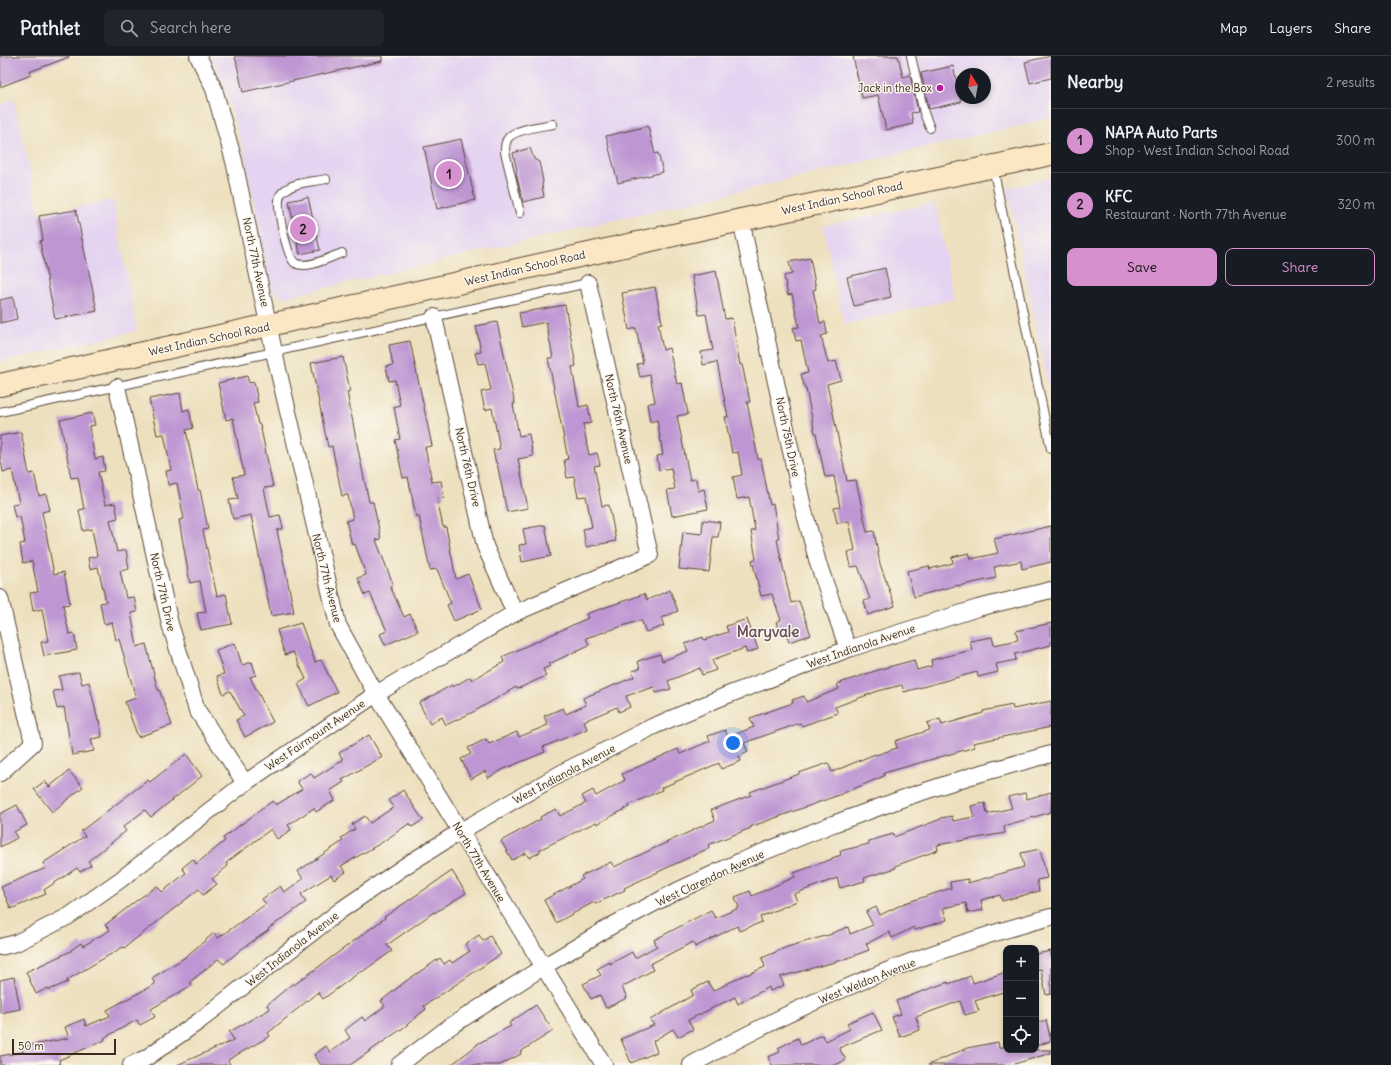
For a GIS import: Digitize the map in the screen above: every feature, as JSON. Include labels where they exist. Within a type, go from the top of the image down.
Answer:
[{"type":"main road","name":"West Indian School Road","points":[[0,385],[741,220],[1051,154]]},
{"type":"street","name":"North 77th Avenue","points":[[198,56],[214,89],[234,161],[274,352],[338,625],[376,694],[604,1065]]},
{"type":"street","name":"North 75th Drive","points":[[741,220],[804,513],[818,563],[848,650]]},
{"type":"street","name":"North 76th Avenue","points":[[588,283],[650,554]]},
{"type":"street","name":"North 76th Drive","points":[[434,317],[485,546],[515,613]]},
{"type":"street","name":"North 77th Drive","points":[[117,386],[170,624],[196,710],[245,783]]},
{"type":"street","name":"West Fairmount Avenue","points":[[0,946],[16,942],[69,916],[120,880],[245,783],[376,694],[515,613],[650,554]]},
{"type":"street","name":"West Indianola Avenue","points":[[131,1065],[146,1058],[198,1022],[341,910],[405,866],[461,831],[565,771],[654,726],[725,696],[848,650],[978,608],[1051,590]]},
{"type":"street","points":[[0,598],[34,743],[0,773]]},
{"type":"street","name":"West Clarendon Avenue","points":[[399,1065],[448,1028],[543,967],[677,891],[741,861],[833,824],[971,776],[1051,754]]},
{"type":"street","name":"West Weldon Avenue","points":[[691,1065],[751,1033],[840,990],[978,938],[1051,917]]},
{"type":"lane","points":[[911,56],[924,113],[930,128]]},
{"type":"lane","points":[[520,213],[505,152],[505,143],[510,136],[517,132],[553,124]]},
{"type":"lane","points":[[993,166],[1051,449]]},
{"type":"lane","points":[[326,179],[297,185],[284,190],[280,196],[279,202],[283,232],[289,255],[295,263],[301,265],[316,263],[342,253]]},
{"type":"lane","points":[[0,412],[588,283]]},
{"type":"shaded area","points":[[210,56],[1051,56],[1051,118],[285,297],[276,294],[271,288],[245,156],[225,90]]},
{"type":"shaded area","points":[[14,99],[39,214],[113,200],[137,331],[0,362],[0,105]]},
{"type":"shaded area","points":[[1051,178],[1051,398],[1007,188]]},
{"type":"shaded area","points":[[935,203],[955,299],[844,324],[823,226]]},
{"type":"building","points":[[0,56],[69,57],[29,72],[31,75],[0,87]]},
{"type":"building","points":[[235,56],[382,56],[382,61],[243,92]]},
{"type":"building","points":[[853,56],[898,56],[903,77],[910,75],[918,112],[911,113],[913,124],[886,130],[878,95],[862,98]]},
{"type":"building","points":[[1051,56],[1051,78],[1030,83],[1025,62]]},
{"type":"building","name":"Jack in the Box","points":[[953,66],[955,75],[955,103],[929,109],[921,73]]},
{"type":"building","points":[[648,126],[655,154],[658,153],[663,172],[618,183],[606,136]]},
{"type":"building","points":[[461,139],[475,200],[437,209],[424,147]]},
{"type":"building","points":[[530,148],[534,159],[539,162],[543,181],[542,185],[544,197],[523,202],[513,153]]},
{"type":"building","points":[[308,197],[320,250],[300,254],[296,235],[293,236],[290,222],[293,221],[289,201]]},
{"type":"building","points":[[76,210],[97,311],[55,319],[40,241],[43,240],[39,216]]},
{"type":"building","points":[[810,258],[816,289],[813,290],[820,323],[825,322],[827,334],[821,336],[828,363],[836,361],[841,380],[827,384],[847,481],[856,480],[867,532],[874,531],[880,564],[895,606],[868,615],[864,601],[870,599],[858,566],[851,567],[848,552],[855,550],[849,521],[837,523],[834,508],[840,507],[834,476],[825,477],[806,389],[801,374],[808,373],[801,340],[796,341],[793,328],[799,327],[792,294],[788,295],[784,276],[792,274],[789,262]]},
{"type":"building","points":[[885,268],[891,297],[854,306],[847,277]]},
{"type":"building","points":[[716,271],[725,319],[732,318],[740,365],[742,364],[750,402],[747,402],[758,459],[761,459],[770,505],[773,504],[779,539],[777,540],[791,603],[799,601],[811,635],[789,642],[786,633],[780,635],[776,622],[781,620],[772,594],[761,596],[752,560],[756,559],[751,531],[755,530],[749,497],[737,499],[733,477],[742,475],[738,452],[732,453],[725,417],[728,417],[717,362],[703,365],[701,352],[713,350],[706,314],[699,315],[692,276]]},
{"type":"building","points":[[655,287],[662,323],[658,324],[663,350],[669,348],[677,384],[682,383],[688,414],[677,416],[690,480],[696,479],[698,491],[704,489],[708,509],[672,516],[667,490],[675,489],[671,468],[659,470],[657,456],[663,455],[657,420],[650,422],[647,404],[655,402],[650,375],[640,377],[637,364],[643,363],[636,328],[629,330],[622,293]]},
{"type":"building","points":[[13,297],[17,319],[0,323],[0,300]]},
{"type":"building","points":[[565,305],[576,366],[572,367],[579,407],[588,405],[591,423],[583,424],[589,455],[597,453],[600,465],[594,466],[602,506],[609,505],[616,541],[586,547],[583,529],[592,527],[586,496],[578,497],[574,477],[567,478],[564,460],[568,459],[548,358],[553,358],[546,322],[522,327],[519,313]]},
{"type":"building","points":[[497,322],[515,404],[513,404],[519,436],[529,434],[533,456],[518,459],[528,508],[507,512],[493,450],[500,449],[492,408],[485,410],[481,392],[491,390],[485,363],[478,364],[475,353],[481,352],[476,326]]},
{"type":"building","points":[[410,341],[432,446],[425,447],[432,482],[441,481],[444,498],[437,499],[443,527],[446,527],[456,579],[468,574],[482,609],[454,621],[447,605],[451,603],[437,569],[430,570],[419,516],[416,517],[408,477],[403,478],[395,440],[400,439],[394,407],[400,405],[395,380],[389,381],[386,366],[393,365],[389,345]]},
{"type":"building","points":[[343,357],[350,391],[347,392],[369,502],[373,502],[381,539],[376,540],[393,584],[390,586],[404,617],[410,614],[418,631],[385,645],[380,634],[387,631],[370,593],[365,595],[358,578],[366,575],[355,544],[352,545],[346,521],[353,519],[348,495],[342,496],[332,446],[328,447],[311,363]]},
{"type":"building","points":[[247,376],[249,383],[254,382],[258,402],[253,403],[258,424],[260,424],[273,487],[264,488],[270,517],[280,515],[283,529],[277,530],[294,612],[271,616],[251,515],[233,519],[229,500],[238,499],[233,477],[244,475],[233,418],[226,420],[218,383]]},
{"type":"building","points":[[180,393],[183,411],[189,409],[193,428],[186,430],[198,490],[200,490],[208,529],[203,530],[217,596],[226,594],[232,624],[201,630],[197,613],[206,612],[200,581],[190,583],[179,520],[184,519],[177,483],[168,485],[166,471],[171,470],[164,434],[157,435],[149,399]]},
{"type":"building","points":[[92,413],[95,425],[89,426],[95,459],[103,457],[105,471],[98,472],[105,505],[115,503],[118,518],[110,520],[117,552],[126,550],[129,569],[120,571],[126,598],[134,597],[137,612],[131,613],[137,647],[146,644],[158,690],[159,689],[172,725],[138,737],[125,702],[136,698],[119,639],[116,640],[112,622],[104,624],[100,603],[106,602],[98,567],[90,569],[88,558],[97,556],[92,529],[83,531],[79,510],[84,509],[78,477],[71,478],[60,420]]},
{"type":"building","points":[[21,432],[29,474],[34,473],[39,496],[46,494],[50,510],[42,512],[54,574],[64,572],[70,604],[63,605],[69,634],[74,633],[77,650],[44,656],[41,642],[48,641],[42,609],[33,611],[30,593],[38,592],[32,561],[23,563],[20,544],[25,543],[20,516],[15,517],[12,504],[19,503],[12,470],[3,472],[0,456],[0,436]]},
{"type":"building","points":[[703,520],[720,522],[718,537],[713,537],[709,572],[679,569],[683,532],[702,534]]},
{"type":"building","points":[[545,525],[551,556],[522,562],[519,545],[526,544],[523,529]]},
{"type":"building","points":[[1051,526],[1051,562],[1022,569],[1021,561],[994,567],[996,578],[958,585],[914,597],[907,571],[929,566],[930,569],[953,563],[952,557],[969,553],[971,559],[998,553],[994,539]]},
{"type":"building","points":[[670,590],[678,611],[661,618],[664,626],[646,632],[641,620],[586,638],[589,645],[549,664],[550,666],[543,669],[546,676],[517,689],[516,687],[475,711],[446,725],[442,717],[430,724],[419,703],[470,677],[472,680],[504,662],[502,657],[588,618],[586,614],[644,594],[647,600]]},
{"type":"building","points":[[747,619],[758,649],[747,653],[745,648],[712,660],[716,670],[702,675],[700,668],[668,681],[671,689],[656,693],[654,687],[626,696],[630,707],[619,712],[617,707],[584,721],[587,729],[543,747],[545,752],[504,769],[488,778],[485,771],[471,779],[461,759],[471,754],[468,748],[486,739],[489,744],[517,732],[519,737],[548,725],[544,716],[563,708],[566,714],[586,705],[583,698],[634,677],[632,671],[640,669],[638,661],[660,654],[662,661],[688,651],[685,644],[703,637],[704,640],[728,632],[726,626]]},
{"type":"building","points":[[301,623],[315,662],[321,660],[337,692],[309,706],[298,684],[306,679],[293,652],[285,655],[277,630]]},
{"type":"building","points":[[1051,623],[1051,645],[1015,654],[1016,660],[996,664],[998,672],[978,677],[977,672],[904,692],[902,685],[878,691],[835,707],[838,713],[802,726],[800,723],[744,743],[748,752],[739,756],[741,761],[721,769],[719,763],[661,788],[662,790],[629,805],[629,807],[597,824],[596,822],[539,850],[540,852],[529,858],[526,853],[512,860],[501,841],[556,809],[560,816],[586,803],[582,796],[593,790],[596,796],[625,780],[622,774],[678,749],[680,754],[710,741],[708,736],[725,730],[728,737],[754,727],[750,718],[793,703],[792,700],[804,696],[806,702],[839,689],[837,684],[881,669],[914,660],[917,670],[932,666],[931,660],[972,650],[970,641],[992,637],[994,645],[1018,640],[1016,631]]},
{"type":"building","points":[[235,643],[242,665],[252,662],[256,675],[250,677],[273,722],[245,737],[236,720],[244,716],[230,691],[223,694],[217,676],[224,674],[216,650]]},
{"type":"building","points":[[79,672],[82,684],[89,682],[102,737],[91,739],[94,751],[72,755],[64,707],[57,709],[53,691],[62,690],[59,676]]},
{"type":"building","points":[[1051,701],[1051,727],[973,743],[975,747],[884,773],[884,776],[839,795],[750,827],[751,828],[708,845],[709,848],[624,888],[625,890],[595,904],[594,902],[556,923],[544,900],[583,879],[581,876],[611,862],[614,867],[715,820],[711,810],[751,795],[750,792],[828,763],[832,772],[875,754],[876,755],[897,748],[895,741],[930,730],[927,723],[940,719],[942,725],[983,713],[983,711],[1012,705],[1013,709]]},
{"type":"building","points":[[369,735],[382,757],[342,780],[344,782],[330,791],[335,800],[316,812],[314,808],[288,825],[291,830],[277,839],[271,829],[226,863],[228,866],[212,879],[217,884],[203,895],[199,889],[124,948],[123,947],[67,980],[68,982],[49,990],[48,988],[36,994],[26,972],[71,951],[81,943],[83,946],[110,930],[105,925],[136,901],[157,886],[162,892],[186,873],[182,868],[193,859],[196,864],[225,841],[223,838],[259,810],[273,801],[276,805],[302,789],[297,781],[311,773],[314,778],[343,760],[339,753]]},
{"type":"building","points":[[186,754],[202,776],[151,817],[145,810],[123,827],[126,831],[88,861],[91,865],[80,872],[77,868],[44,890],[46,894],[11,909],[1,887],[46,868],[43,863],[85,836],[81,831],[148,780],[150,782]]},
{"type":"building","points":[[69,771],[83,787],[52,812],[34,789],[45,781],[49,787]]},
{"type":"building","points":[[403,790],[423,820],[412,827],[410,823],[381,843],[341,866],[346,872],[334,880],[331,875],[301,894],[306,902],[240,950],[224,964],[218,959],[190,982],[192,985],[151,1009],[155,1017],[140,1025],[137,1020],[104,1038],[105,1040],[59,1060],[60,1065],[0,1065],[0,1056],[23,1052],[22,1047],[69,1038],[65,1027],[84,1019],[86,1026],[110,1016],[107,1010],[155,984],[152,978],[184,958],[214,933],[218,938],[266,904],[262,899],[280,886],[284,892],[303,879],[298,871],[343,841],[341,838],[355,829],[352,824],[365,816],[370,823],[394,807],[389,800]]},
{"type":"building","points":[[1051,792],[1051,812],[1004,826],[1005,833],[937,845],[938,850],[895,866],[896,868],[864,878],[865,881],[840,888],[837,878],[794,894],[797,901],[760,917],[762,922],[739,931],[737,926],[695,947],[693,942],[650,964],[653,970],[622,987],[627,998],[606,1008],[600,995],[591,999],[583,984],[601,975],[597,969],[632,952],[635,958],[657,946],[654,940],[711,910],[715,918],[739,908],[735,897],[750,891],[752,896],[795,877],[794,873],[841,855],[840,851],[869,844],[869,841],[893,834],[894,837],[941,818],[952,816],[953,821],[974,817],[971,806],[985,803],[987,814],[1012,808],[1008,797],[1025,793],[1027,799]]},
{"type":"building","points":[[17,805],[27,825],[14,832],[17,838],[0,847],[0,814]]},
{"type":"building","points":[[1040,849],[1047,878],[1037,880],[1039,891],[1002,901],[1000,895],[981,900],[983,910],[968,913],[966,903],[943,908],[947,920],[915,930],[914,927],[892,938],[889,932],[866,944],[869,950],[842,960],[780,977],[784,985],[770,991],[769,987],[738,1004],[735,997],[688,1020],[693,1029],[678,1037],[673,1029],[653,1041],[657,1052],[631,1063],[621,1039],[654,1025],[650,1020],[693,995],[691,990],[708,982],[713,991],[746,974],[765,967],[762,958],[787,947],[832,934],[848,927],[850,934],[873,925],[866,912],[876,907],[880,915],[905,903],[951,888],[950,882],[968,879],[968,883],[1024,867],[1021,853]]},
{"type":"building","points":[[452,871],[466,893],[434,912],[387,945],[392,951],[362,972],[361,971],[323,999],[318,992],[268,1033],[270,1036],[228,1060],[230,1065],[177,1065],[234,1040],[229,1032],[270,1009],[267,1005],[293,983],[294,985],[385,918],[384,917]]},
{"type":"building","points":[[479,935],[483,941],[490,936],[501,954],[424,1006],[426,1009],[403,1028],[350,1065],[321,1065],[314,1055],[326,1046],[330,1052],[350,1038],[345,1030],[362,1017],[365,1021],[385,1006],[381,1001],[406,981],[440,958],[444,964],[450,960],[452,963],[470,951],[465,944]]},
{"type":"building","points":[[1051,951],[1051,994],[1046,995],[1041,969],[1039,969],[1039,953]]},
{"type":"building","points":[[1003,973],[1003,992],[975,1001],[979,1011],[965,1015],[960,1001],[916,1017],[920,1030],[900,1037],[892,1017],[901,1014],[896,1001],[948,982],[948,984],[971,976],[973,983]]},
{"type":"building","points":[[14,977],[20,1009],[0,1013],[0,980]]},
{"type":"building","points":[[536,1005],[553,1031],[520,1052],[521,1054],[500,1065],[451,1065],[477,1044],[511,1026],[509,1023]]},
{"type":"building","points":[[873,1012],[882,1030],[839,1048],[846,1060],[835,1065],[772,1065],[768,1057],[780,1052],[778,1048],[798,1038],[801,1045],[822,1035],[826,1041],[850,1029],[847,1023]]},
{"type":"building","points":[[1046,1020],[1051,1041],[1039,1045],[1039,1022]]},
{"type":"building","points":[[998,1042],[999,1048],[1003,1047],[1003,1053],[1039,1053],[1039,1050],[1051,1050],[1051,1053],[1011,1065],[928,1065],[967,1048]]},
{"type":"place","name":"Jack in the Box","points":[[940,88]]},
{"type":"place","name":"NAPA Auto Parts","points":[[449,174]]},
{"type":"place","name":"KFC","points":[[303,229]]},
{"type":"district","name":"Maryvale","points":[[768,632]]}]
